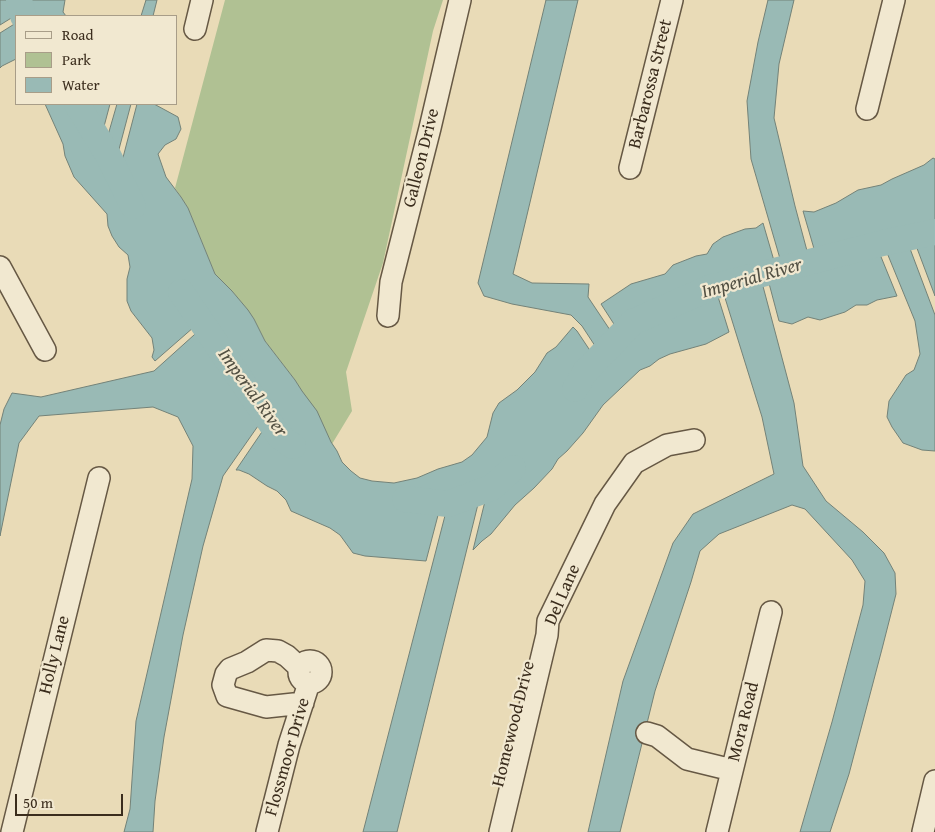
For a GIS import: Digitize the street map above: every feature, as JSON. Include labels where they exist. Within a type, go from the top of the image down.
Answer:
[{"type":"street","points":[[195,30],[202,0]]},
{"type":"street","name":"Galleon Drive","points":[[388,316],[391,282],[460,0]]},
{"type":"street","name":"Barbarossa Street","points":[[630,168],[672,0]]},
{"type":"street","points":[[867,109],[894,0]]},
{"type":"street","points":[[0,267],[45,350]]},
{"type":"street","name":"Del Lane","points":[[500,832],[547,635],[548,621],[605,504],[634,463],[667,445],[694,440]]},
{"type":"street","name":"Holly Lane","points":[[12,832],[99,478]]},
{"type":"street","name":"Mora Road","points":[[717,832],[772,612]]},
{"type":"street","name":"Homewood Drive","points":[[487,832],[536,634],[548,621]]},
{"type":"street","name":"Flossmoor Drive","points":[[267,832],[304,684]]},
{"type":"street","points":[[647,733],[657,736],[686,759],[732,770]]},
{"type":"street","points":[[923,832],[935,781]]},
{"type":"street","points":[[932,832],[935,822]]},
{"type":"green space","points":[[225,0],[443,0],[433,31],[383,263],[346,372],[352,411],[332,444],[295,380],[265,341],[254,319],[232,291],[215,274],[188,208],[175,188]]},
{"type":"water","points":[[0,0],[65,0],[63,12],[65,15],[30,15],[24,10],[0,25]]},
{"type":"water","points":[[146,0],[157,0],[153,15],[141,15]]},
{"type":"water","points":[[546,0],[578,0],[513,274],[532,283],[589,284],[588,297],[616,339],[601,355],[582,326],[571,315],[512,304],[484,296],[478,283]]},
{"type":"water","points":[[768,0],[794,0],[779,64],[774,118],[810,262],[783,269],[751,159],[747,101]]},
{"type":"water","points":[[15,24],[15,60],[0,68],[0,33]]},
{"type":"water","points":[[45,105],[110,105],[98,149],[112,174],[116,174],[120,169],[137,105],[156,105],[178,117],[181,129],[176,139],[165,145],[158,154],[166,177],[188,208],[215,274],[248,310],[265,341],[317,411],[342,462],[360,478],[372,481],[394,483],[417,478],[462,462],[472,455],[487,437],[493,413],[499,403],[517,390],[535,372],[547,353],[556,347],[573,327],[597,361],[605,360],[620,344],[622,339],[601,304],[631,284],[665,274],[673,265],[707,254],[713,244],[723,237],[745,229],[756,228],[763,223],[779,274],[784,276],[812,268],[815,266],[817,259],[803,211],[814,212],[836,203],[858,190],[881,185],[924,165],[933,158],[935,159],[935,296],[910,231],[882,237],[877,242],[877,247],[897,296],[877,300],[867,305],[856,305],[845,312],[820,320],[808,317],[792,324],[779,321],[766,272],[762,268],[720,278],[715,283],[715,287],[729,332],[706,344],[670,354],[640,370],[603,405],[583,433],[558,459],[552,469],[515,505],[491,534],[473,550],[487,493],[486,487],[483,485],[442,500],[426,561],[365,556],[353,553],[340,535],[330,528],[291,511],[286,500],[277,491],[249,474],[236,470],[270,420],[272,413],[210,322],[206,319],[202,320],[155,361],[152,357],[154,350],[152,338],[131,311],[127,301],[127,279],[130,267],[128,255],[119,247],[112,236],[108,226],[107,214],[74,177],[65,156],[63,144]]},
{"type":"water","points":[[117,105],[131,105],[114,168],[104,149]]},
{"type":"water","points":[[906,238],[935,315],[935,451],[922,450],[903,443],[887,417],[889,401],[906,375],[914,370],[920,354],[915,321],[883,243]]},
{"type":"water","points":[[760,275],[794,403],[803,466],[826,501],[863,532],[884,553],[895,573],[896,594],[849,774],[830,832],[800,832],[863,605],[865,581],[852,560],[805,509],[792,505],[719,534],[700,551],[655,691],[620,832],[588,832],[623,681],[673,543],[693,514],[774,474],[762,417],[721,285]]},
{"type":"water","points":[[204,326],[265,416],[223,476],[203,546],[183,635],[164,737],[155,801],[153,832],[124,832],[130,809],[136,721],[192,479],[193,446],[178,417],[153,407],[39,416],[19,443],[0,536],[0,425],[4,409],[12,393],[41,397],[154,371]]},
{"type":"water","points":[[481,492],[397,832],[363,832],[448,504]]},
{"type":"waterway","name":"Imperial River","points":[[19,0],[23,15]]},
{"type":"waterway","name":"Imperial River","points":[[78,105],[108,155],[133,206]]},
{"type":"waterway","name":"Imperial River","points":[[575,389],[585,372],[633,322],[712,287],[883,243],[935,232]]},
{"type":"waterway","name":"Imperial River","points":[[181,292],[280,437],[293,446]]},
{"type":"waterway","name":"Imperial River","points":[[405,499],[448,504],[493,487],[513,468]]}]
